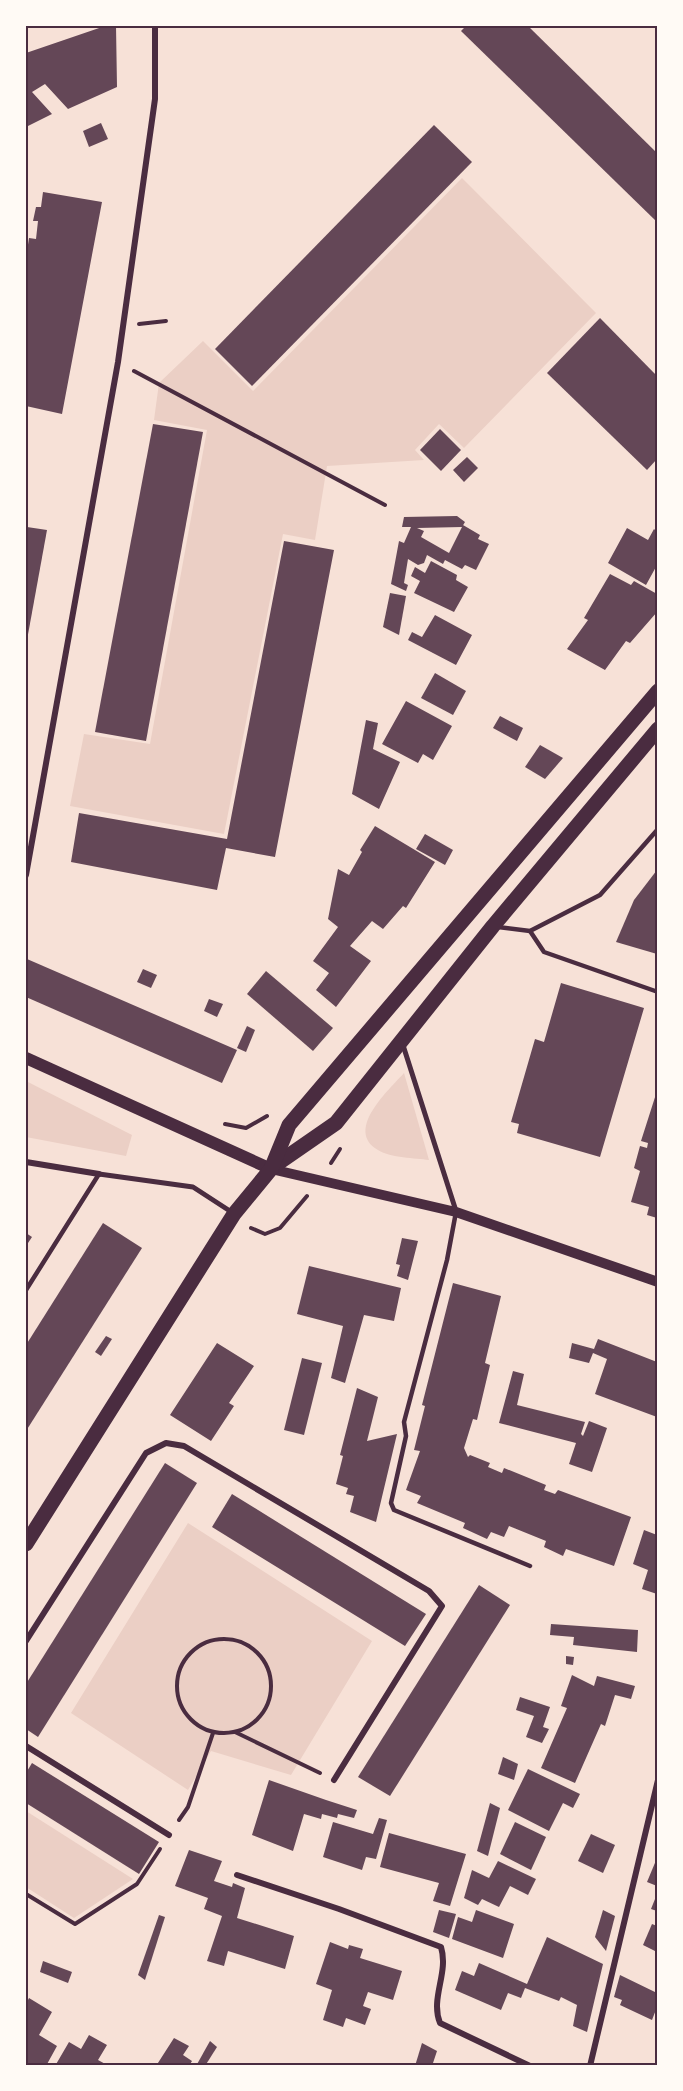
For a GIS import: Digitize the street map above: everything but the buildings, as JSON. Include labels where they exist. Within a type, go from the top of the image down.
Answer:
[{"type":"main road","points":[[271,1169],[289,1125],[657,691]]},
{"type":"main road","points":[[26,1544],[234,1214],[271,1169],[336,1123],[493,926],[657,729]]},
{"type":"main road","points":[[26,1058],[271,1169]]},
{"type":"street","points":[[26,875],[118,362],[154,99],[155,26]]},
{"type":"street","points":[[401,1041],[456,1212]]},
{"type":"street","points":[[26,1162],[193,1186],[234,1214]]},
{"type":"street","points":[[271,1169],[322,1179],[456,1212],[657,1282]]},
{"type":"street","points":[[26,1641],[146,1453],[166,1443],[184,1446],[429,1591],[442,1606],[334,1780]]},
{"type":"street","points":[[26,1746],[170,1835]]},
{"type":"street","points":[[590,2066],[657,1780]]},
{"type":"street","points":[[237,1875],[339,1909],[441,1947],[445,1960],[435,2011],[440,2023],[530,2066]]},
{"type":"lane","points":[[493,926],[530,931],[600,895],[657,829]]},
{"type":"lane","points":[[530,931],[544,952],[657,992]]},
{"type":"lane","points":[[26,1290],[99,1174]]},
{"type":"lane","points":[[456,1212],[447,1260],[404,1422],[406,1436],[392,1503],[394,1510],[530,1566]]},
{"type":"path","points":[[146,324],[166,321]]},
{"type":"path","points":[[118,362],[385,505]]},
{"type":"path","points":[[234,1214],[253,1230],[266,1234],[280,1228],[322,1179],[342,1145]]},
{"type":"path","points":[[232,1639],[247,1644],[259,1655],[270,1676],[269,1700],[262,1714],[250,1726],[236,1732],[213,1732],[198,1726],[186,1715],[178,1701],[176,1685],[179,1669],[188,1655],[201,1645],[216,1640],[232,1639]]},
{"type":"path","points":[[26,1894],[75,1924],[137,1884],[188,1807],[213,1732]]},
{"type":"path","points":[[236,1732],[334,1780]]},
{"type":"shaded area","points":[[462,178],[596,313],[464,448],[439,424],[415,450],[424,460],[327,466],[315,540],[283,534],[224,834],[70,806],[84,734],[150,744],[207,430],[154,420],[159,383],[203,341],[253,391]]},
{"type":"shaded area","points":[[404,1073],[429,1160],[383,1153],[369,1142],[366,1132],[367,1121],[373,1110]]},
{"type":"shaded area","points":[[26,1081],[132,1135],[126,1156],[26,1137]]},
{"type":"shaded area","points":[[188,1523],[372,1641],[291,1775],[211,1751],[188,1790],[71,1713]]},
{"type":"shaded area","points":[[26,1811],[133,1879],[74,1918],[26,1887]]}]
